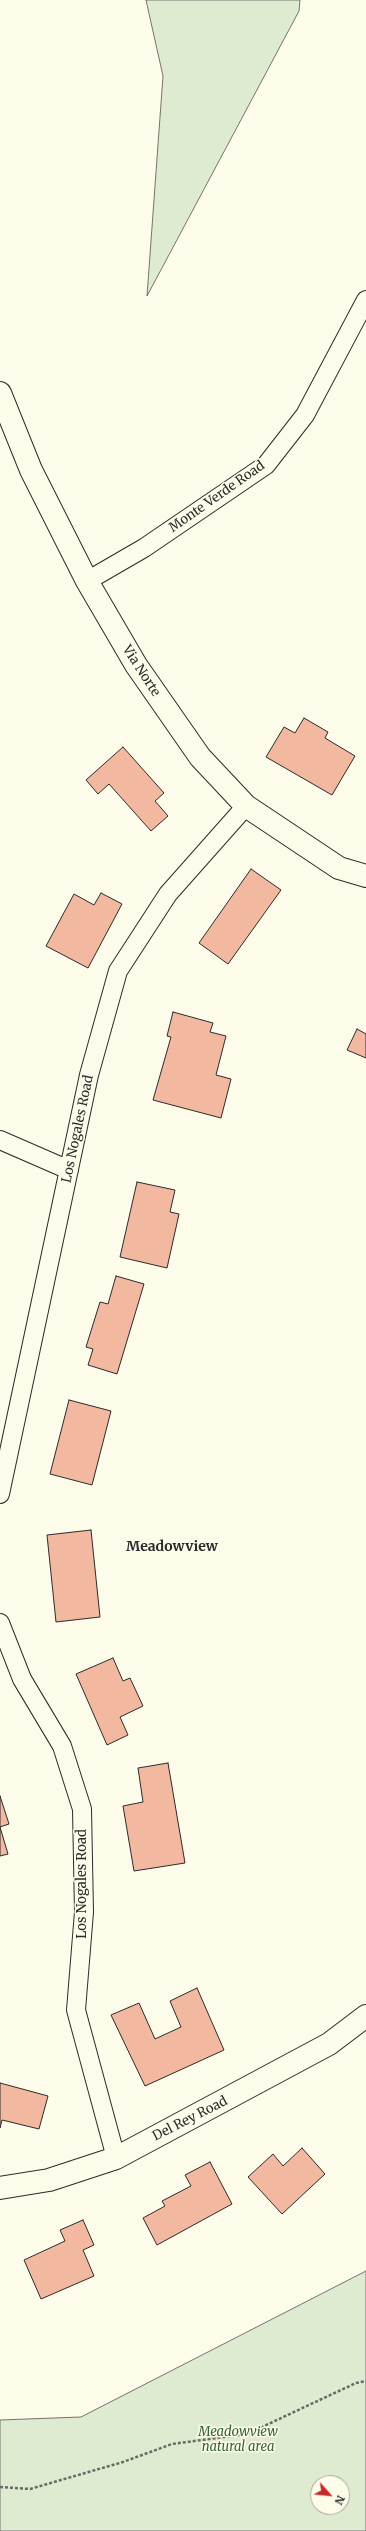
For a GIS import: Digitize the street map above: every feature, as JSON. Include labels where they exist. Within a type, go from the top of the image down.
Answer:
[{"type":"street","name":"Monte Verde Road","points":[[87,581],[144,548],[266,465],[305,416],[366,300]]},
{"type":"street","name":"Via Norte","points":[[0,393],[31,470],[87,581],[136,665],[200,757],[246,806],[339,868],[366,876]]},
{"type":"street","name":"Los Nogales Road","points":[[0,1494],[89,1075],[118,971],[168,894],[246,806]]},
{"type":"street","points":[[0,1140],[69,1170]]},
{"type":"street","name":"Los Nogales Road","points":[[0,1623],[22,1679],[62,1746],[82,1809],[84,1912],[76,2010],[116,2158]]},
{"type":"street","name":"Del Rey Road","points":[[0,2188],[49,2180],[116,2158],[329,2044],[366,2016]]},
{"type":"path","points":[[0,2487],[30,2490],[123,2462],[172,2444],[247,2434],[356,2383],[366,2381]]},
{"type":"green space","points":[[146,0],[300,0],[299,11],[147,296],[163,76]]},
{"type":"green space","name":"Meadowview natural area","points":[[366,2271],[366,2531],[0,2531],[0,2420],[81,2417]]},
{"type":"building","points":[[304,718],[328,732],[325,738],[355,756],[332,795],[266,757],[284,727],[295,733]]},
{"type":"building","points":[[123,747],[164,793],[155,801],[168,816],[151,831],[109,784],[98,794],[86,780]]},
{"type":"building","points":[[251,869],[281,890],[228,964],[199,943]]},
{"type":"building","points":[[101,893],[122,904],[88,968],[46,946],[74,894],[94,905]]},
{"type":"building","points":[[173,1012],[213,1023],[210,1032],[226,1036],[216,1075],[231,1079],[221,1118],[153,1100],[171,1037],[167,1036]]},
{"type":"building","points":[[357,1029],[366,1034],[366,1058],[347,1050]]},
{"type":"building","points":[[137,1182],[175,1190],[170,1212],[179,1214],[167,1268],[120,1257]]},
{"type":"building","points":[[116,1276],[144,1284],[117,1374],[88,1365],[93,1349],[86,1347],[100,1302],[108,1304]]},
{"type":"building","points":[[69,1400],[111,1411],[92,1485],[50,1474]]},
{"type":"building","points":[[91,1530],[100,1617],[56,1622],[47,1535]]},
{"type":"building","points":[[113,1658],[123,1681],[130,1678],[143,1706],[120,1717],[128,1735],[107,1745],[76,1674]]},
{"type":"building","points":[[168,1763],[185,1863],[134,1871],[123,1806],[143,1802],[138,1768]]},
{"type":"building","points":[[0,1796],[9,1824],[0,1827]]},
{"type":"building","points":[[0,1827],[8,1854],[0,1856]]},
{"type":"building","points":[[197,1988],[224,2050],[145,2086],[111,2015],[139,2003],[155,2039],[181,2027],[170,2001]]},
{"type":"building","points":[[0,2083],[48,2096],[39,2129],[2,2120],[0,2128]]},
{"type":"building","points":[[302,2148],[325,2174],[282,2214],[248,2177],[273,2154],[283,2166]]},
{"type":"building","points":[[210,2162],[232,2204],[157,2245],[143,2218],[165,2206],[162,2201],[191,2186],[185,2175]]},
{"type":"building","points":[[83,2220],[94,2245],[83,2250],[94,2276],[41,2299],[24,2260],[65,2241],[60,2230]]},
{"type":"district","name":"Meadowview","points":[[172,1547]]}]
